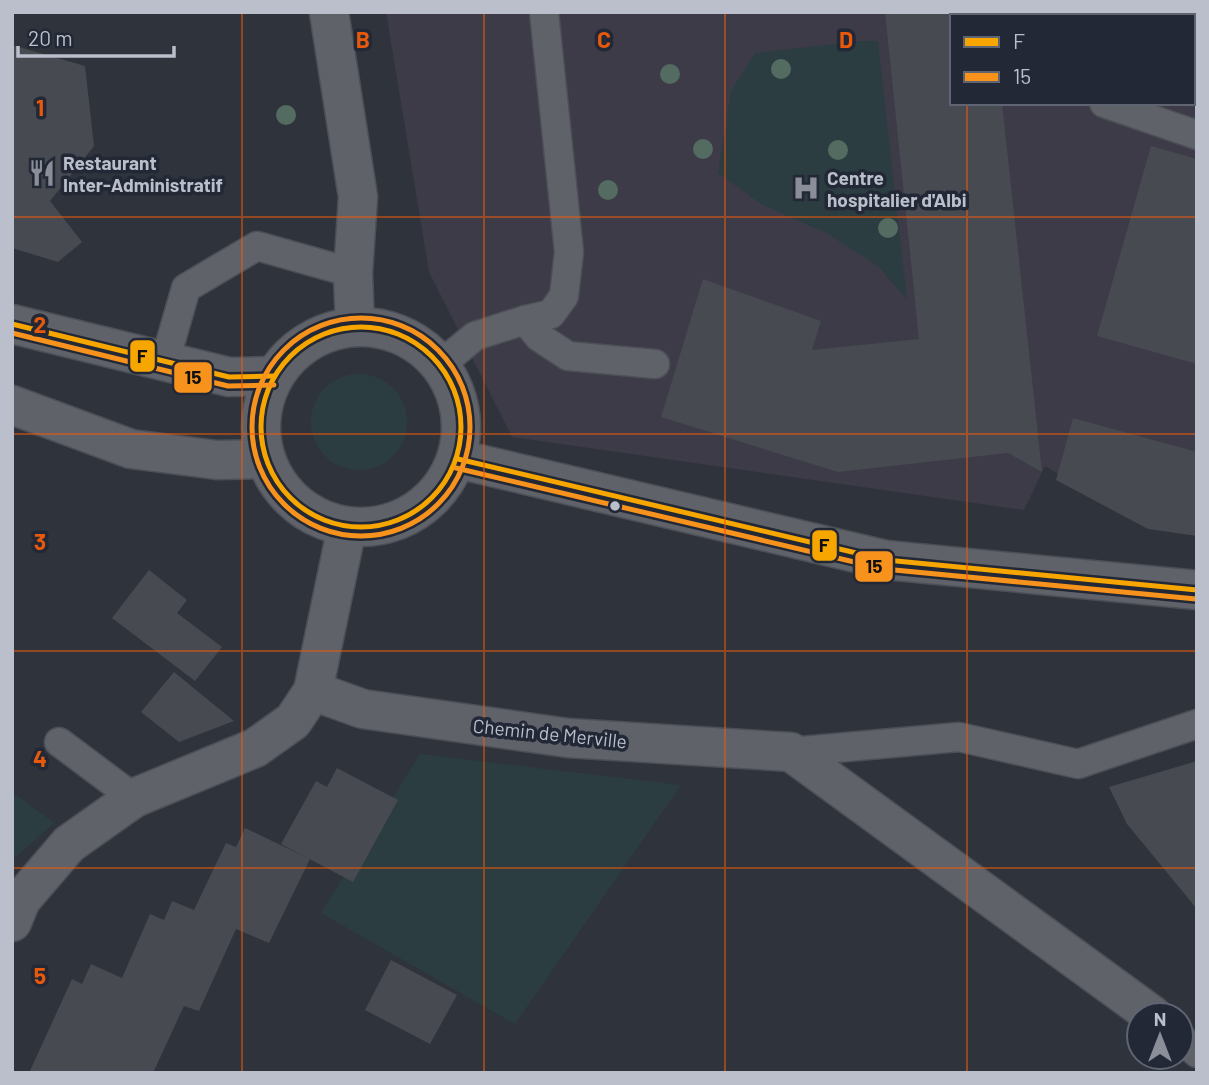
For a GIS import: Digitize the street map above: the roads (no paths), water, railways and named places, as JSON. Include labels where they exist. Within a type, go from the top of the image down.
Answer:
[{"type":"street","points":[[329,12],[358,197],[354,273],[355,327]]},
{"type":"street","points":[[12,324],[229,377],[274,376]]},
{"type":"street","points":[[355,327],[387,330],[416,343],[440,365],[456,392],[462,424],[458,459],[447,481],[428,503],[403,519],[376,527],[347,527],[320,519],[296,505],[277,484],[265,459],[260,430],[263,402],[274,376],[289,356],[309,341],[331,331],[355,327]]},
{"type":"street","points":[[12,405],[131,449],[217,460],[265,459]]},
{"type":"street","points":[[458,459],[886,560],[1197,590]]},
{"type":"street","points":[[12,922],[20,900],[69,844],[134,798],[255,748],[293,721],[313,691],[347,527]]},
{"type":"street","name":"Chemin de Merville","points":[[313,691],[363,709],[568,738],[791,752]]},
{"type":"street","points":[[791,752],[1133,1001]]},
{"type":"lane","points":[[440,365],[475,336],[551,314],[564,296],[569,252],[544,12]]},
{"type":"lane","points":[[1110,105],[1197,135]]},
{"type":"lane","points":[[165,361],[186,288],[257,246],[354,273]]},
{"type":"lane","points":[[525,320],[539,337],[568,356],[654,364]]},
{"type":"lane","name":"Chemin de Merville","points":[[791,752],[959,737],[1078,764],[1197,724]]},
{"type":"lane","points":[[59,742],[134,798]]},
{"type":"place","name":"Restaurant Inter-Administratif","points":[[42,173]]},
{"type":"place","name":"Centre hospitalier d'Albi","points":[[806,188]]}]
